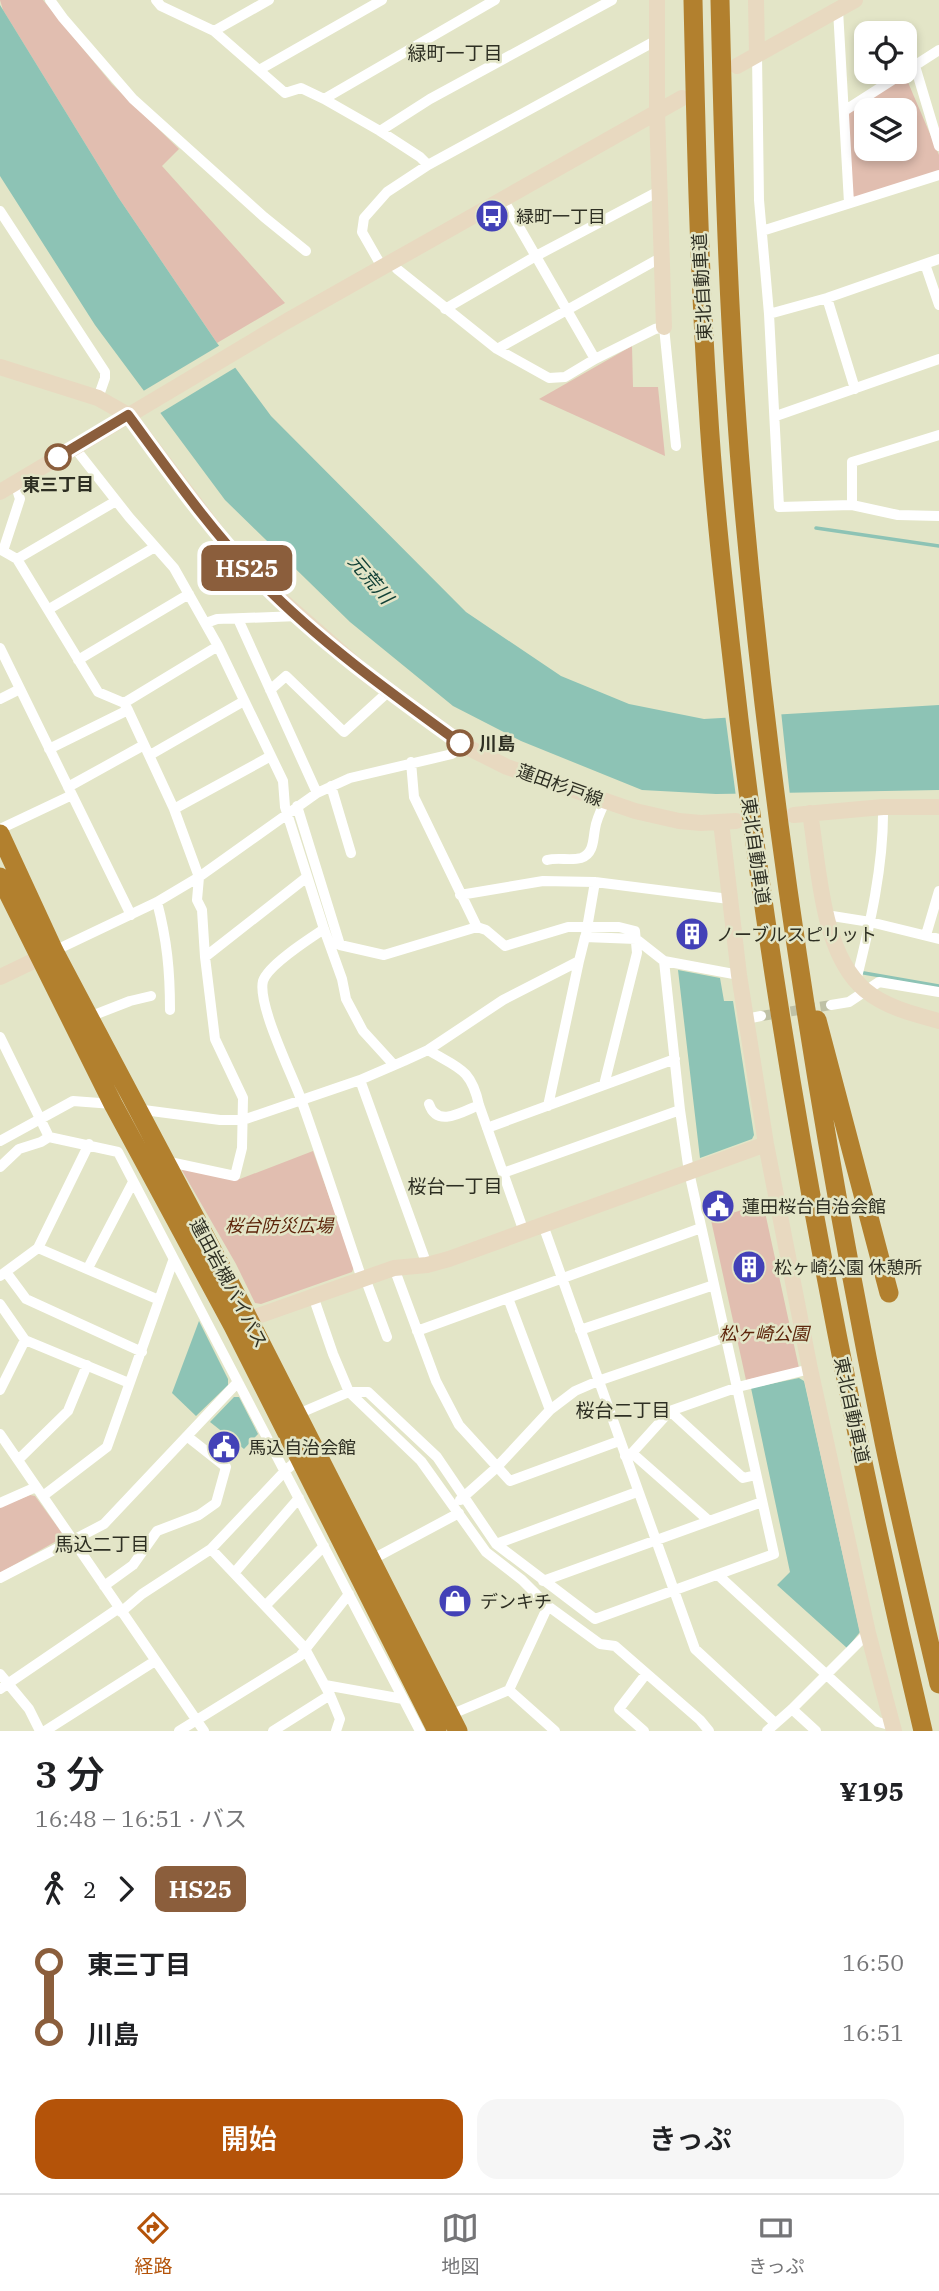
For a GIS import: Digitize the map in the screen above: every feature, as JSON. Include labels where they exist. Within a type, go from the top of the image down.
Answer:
[{"type":"highway","name":"東北自動車道","points":[[693,0],[697,186],[708,407],[728,625],[736,818],[786,1055],[820,1247],[884,1566],[923,1731]]},
{"type":"highway","name":"東北自動車道","points":[[720,0],[725,193],[745,517],[755,622],[793,812],[797,955],[831,1159],[887,1458],[939,1684]]},
{"type":"highway","name":"蓮田岩槻バイパス","points":[[0,832],[47,955],[113,1104],[298,1414],[454,1723]]},
{"type":"highway","name":"蓮田岩槻バイパス","points":[[0,877],[47,955],[89,1017],[164,1161],[241,1322],[300,1458],[437,1731]]},
{"type":"highway","points":[[797,955],[828,1056],[889,1293]]},
{"type":"street","points":[[50,0],[62,18],[133,99],[264,217],[306,251]]},
{"type":"street","points":[[156,0],[161,6],[214,32],[285,93],[301,88],[324,99],[421,157],[428,165]]},
{"type":"street","points":[[168,9],[178,0]]},
{"type":"street","points":[[214,32],[269,0]]},
{"type":"street","points":[[259,70],[382,0]]},
{"type":"street","points":[[324,99],[495,0]]},
{"type":"street","points":[[380,131],[430,99],[612,0]]},
{"type":"street","points":[[657,0],[657,112],[664,327],[676,446]]},
{"type":"street","points":[[756,0],[759,200],[776,416],[779,507],[852,505],[898,514],[939,516]]},
{"type":"street","points":[[737,66],[855,0]]},
{"type":"street","points":[[838,10],[849,203]]},
{"type":"street","points":[[657,40],[428,165],[387,192],[364,218],[362,232],[387,264],[397,269],[497,349],[549,378],[565,377],[595,359],[664,327]]},
{"type":"street","points":[[917,65],[939,50]]},
{"type":"street","points":[[917,73],[939,146]]},
{"type":"street","points":[[844,111],[887,84]]},
{"type":"street","points":[[0,492],[286,321],[682,98]]},
{"type":"street","points":[[762,231],[939,176]]},
{"type":"street","points":[[445,309],[661,190]]},
{"type":"street","points":[[503,199],[595,359]]},
{"type":"street","points":[[0,211],[105,372],[106,378],[98,398]]},
{"type":"street","points":[[497,349],[662,257]]},
{"type":"street","points":[[769,314],[827,298],[939,259]]},
{"type":"street","points":[[925,264],[939,305]]},
{"type":"street","points":[[827,298],[855,389]]},
{"type":"street","points":[[776,416],[939,359]]},
{"type":"street","points":[[0,368],[134,411]]},
{"type":"street","name":"蓮田杉戸線","points":[[134,411],[225,543],[262,583],[389,691],[463,745],[507,766],[605,802],[659,817],[701,823],[736,818]]},
{"type":"street","points":[[852,505],[852,462],[939,435]]},
{"type":"street","points":[[74,447],[174,568],[206,623],[283,781],[285,807],[292,810],[340,945],[384,955],[477,927],[486,930],[505,946],[568,927],[636,939],[664,961],[739,975]]},
{"type":"street","points":[[15,483],[20,499],[3,551],[17,559],[98,692],[126,707],[174,808],[199,877],[197,900],[202,910],[215,1039],[243,1098],[242,1148],[235,1175],[164,1161]]},
{"type":"street","points":[[17,559],[116,501]]},
{"type":"street","points":[[49,609],[155,547]]},
{"type":"street","points":[[78,660],[189,594]]},
{"type":"street","points":[[206,623],[217,619],[299,616]]},
{"type":"street","points":[[238,619],[317,793]]},
{"type":"street","points":[[49,749],[126,707],[218,646]]},
{"type":"street","points":[[0,648],[131,915]]},
{"type":"street","points":[[270,690],[286,677],[344,732],[389,691]]},
{"type":"street","points":[[0,699],[20,690]]},
{"type":"street","points":[[0,832],[70,791],[244,701]]},
{"type":"street","points":[[0,977],[157,902],[199,877],[317,793],[350,778],[452,754],[463,745]]},
{"type":"street","points":[[174,808],[271,756]]},
{"type":"street","points":[[411,762],[414,797],[477,927]]},
{"type":"street","points":[[331,786],[351,853]]},
{"type":"street","points":[[547,860],[581,858],[588,854],[605,802]]},
{"type":"street","points":[[831,1005],[849,1002],[861,986],[883,828],[883,807]]},
{"type":"street","points":[[939,807],[793,812],[831,939],[840,960],[861,986],[901,1010],[939,1021]]},
{"type":"street","points":[[292,810],[307,877],[342,979],[346,999],[363,1031],[394,1065]]},
{"type":"street","points":[[736,818],[729,899],[739,975],[754,1018],[765,1144],[810,1369],[888,1726]]},
{"type":"street","points":[[566,859],[566,881]]},
{"type":"street","points":[[205,957],[307,877]]},
{"type":"street","points":[[460,895],[543,881],[595,881],[729,899]]},
{"type":"street","points":[[548,1105],[595,881]]},
{"type":"street","points":[[926,934],[939,891]]},
{"type":"street","points":[[157,902],[170,967],[170,1010]]},
{"type":"street","points":[[826,915],[870,922],[939,939]]},
{"type":"street","points":[[324,929],[274,967],[264,979],[262,992],[387,1337]]},
{"type":"street","points":[[604,1085],[637,953],[636,939]]},
{"type":"street","points":[[136,1109],[220,1120],[243,1120],[360,1080],[428,1050],[503,1000],[579,961]]},
{"type":"street","points":[[298,1414],[349,1392],[368,1392],[437,1457],[496,1544],[595,1619],[774,1554],[689,1172],[664,961]]},
{"type":"street","points":[[861,986],[879,982],[939,992]]},
{"type":"street","points":[[89,1017],[151,996]]},
{"type":"street","points":[[0,1037],[49,1137]]},
{"type":"street","points":[[428,1050],[469,1075],[524,1232]]},
{"type":"street","points":[[487,1128],[675,1059]]},
{"type":"street","points":[[360,1080],[427,1265]]},
{"type":"street","points":[[0,1141],[73,1101],[113,1104]]},
{"type":"street","points":[[429,1104],[438,1117],[450,1117],[479,1105]]},
{"type":"street","points":[[503,1173],[680,1110]]},
{"type":"street","points":[[0,1167],[19,1149],[49,1137],[118,1152],[416,1728]]},
{"type":"street","points":[[89,1144],[38,1248],[3,1274],[26,1300],[142,1352]]},
{"type":"street","points":[[241,1322],[394,1268],[427,1265],[765,1144]]},
{"type":"street","points":[[88,1268],[133,1182]]},
{"type":"street","points":[[543,1225],[619,1441],[629,1455],[708,1521]]},
{"type":"street","points":[[417,1331],[701,1228]]},
{"type":"street","points":[[38,1248],[159,1300]]},
{"type":"street","points":[[0,1503],[39,1491],[107,1447],[173,1261]]},
{"type":"street","points":[[394,1268],[436,1381],[459,1424],[510,1481],[619,1441]]},
{"type":"street","points":[[580,1330],[714,1285]]},
{"type":"street","points":[[313,1296],[332,1354],[349,1392],[421,1461],[486,1552],[522,1580],[548,1606],[600,1643],[615,1646],[700,1720],[709,1731]]},
{"type":"street","points":[[508,1298],[550,1410]]},
{"type":"street","points":[[0,1304],[25,1340],[129,1383]]},
{"type":"street","points":[[371,1560],[457,1509],[465,1496],[496,1468],[550,1410],[575,1391],[726,1337]]},
{"type":"street","points":[[0,1390],[25,1340]]},
{"type":"street","points":[[18,1460],[68,1411],[87,1365]]},
{"type":"street","points":[[629,1455],[670,1411],[738,1387],[810,1369]]},
{"type":"street","points":[[0,1578],[104,1524],[238,1382]]},
{"type":"street","points":[[670,1411],[743,1478],[757,1475]]},
{"type":"street","points":[[0,1434],[5,1450],[18,1460],[204,1731]]},
{"type":"street","points":[[104,1586],[133,1565],[157,1531],[199,1516],[216,1503],[226,1467],[188,1437]]},
{"type":"street","points":[[629,1455],[637,1492],[695,1649],[771,1727],[868,1633]]},
{"type":"street","points":[[3,1687],[211,1549],[300,1458]]},
{"type":"street","points":[[496,1544],[637,1492]]},
{"type":"street","points":[[235,1572],[299,1498]]},
{"type":"street","points":[[543,1581],[762,1502]]},
{"type":"street","points":[[266,1605],[324,1546]]},
{"type":"street","points":[[211,1549],[304,1647],[340,1719],[336,1731]]},
{"type":"street","points":[[718,1575],[825,1674],[888,1726]]},
{"type":"street","points":[[179,1731],[299,1656],[349,1594]]},
{"type":"street","points":[[454,1723],[509,1690],[548,1606]]},
{"type":"street","points":[[0,1674],[3,1687],[29,1709],[43,1731],[155,1661]]},
{"type":"street","points":[[644,1731],[619,1709],[646,1674]]},
{"type":"street","points":[[273,1731],[327,1690],[403,1699]]},
{"type":"street","points":[[509,1690],[555,1731]]},
{"type":"street","points":[[792,1709],[816,1731]]},
{"type":"street","points":[[869,1731],[888,1726]]},
{"type":"green space","points":[[0,0],[43,0],[112,84],[179,149],[162,166],[285,303],[217,343],[118,197],[3,10]]},
{"type":"green space","points":[[887,84],[909,84],[915,98],[865,98]]},
{"type":"green space","points":[[917,103],[939,155],[939,175],[849,203],[844,111],[854,105],[854,161],[917,161]]},
{"type":"green space","points":[[632,346],[633,387],[658,387],[665,456],[539,399]]},
{"type":"green space","name":"桜台防災広場","points":[[313,1151],[354,1267],[352,1272],[261,1304],[255,1303],[236,1264],[180,1167],[240,1179]]},
{"type":"green space","name":"松ヶ崎公園","points":[[763,1203],[799,1368],[746,1380],[711,1220]]},
{"type":"green space","points":[[30,1495],[35,1496],[62,1533],[60,1539],[0,1573],[0,1507]]},
{"type":"water","name":"元荒川","points":[[0,5],[118,197],[217,343],[271,416],[466,612],[561,676],[629,704],[704,719],[939,705],[939,790],[716,794],[642,790],[521,741],[453,706],[350,622],[225,500],[95,325],[0,176]]},
{"type":"water","points":[[678,970],[720,978],[724,1001],[733,1001],[754,1135],[752,1139],[700,1158]]},
{"type":"water","points":[[199,1321],[228,1379],[228,1385],[196,1416],[172,1393]]},
{"type":"water","points":[[799,1378],[804,1381],[860,1632],[847,1648],[777,1585],[790,1572],[751,1388]]},
{"type":"water","points":[[234,1397],[239,1397],[258,1434],[244,1449],[210,1422]]},
{"type":"pier","points":[[222,344],[238,366],[157,415],[140,393]]},
{"type":"pier","points":[[781,711],[790,796],[736,797],[725,714]]},
{"type":"waterway","points":[[816,528],[939,546]]},
{"type":"waterway","points":[[864,973],[939,986]]},
{"type":"tunnel","points":[[761,1016],[831,1005]]},
{"type":"bus line","name":"HS25","points":[[58,457],[128,415],[225,543],[262,583],[366,674],[460,743]]},
{"type":"place","name":"緑町一丁目","points":[[492,216]]},
{"type":"place","name":"東三丁目","points":[[58,457]]},
{"type":"place","name":"川島","points":[[460,743]]},
{"type":"place","name":"ノーブルスピリット","points":[[692,934]]},
{"type":"place","name":"蓮田桜台自治会館","points":[[718,1206]]},
{"type":"place","name":"松ヶ崎公園 休憩所","points":[[749,1267]]},
{"type":"place","name":"馬込自治会館","points":[[224,1447]]},
{"type":"place","name":"デンキチ","points":[[455,1601]]},
{"type":"district","name":"緑町一丁目","points":[[455,53]]},
{"type":"district","name":"桜台一丁目","points":[[455,1186]]},
{"type":"district","name":"桜台二丁目","points":[[623,1410]]},
{"type":"district","name":"馬込二丁目","points":[[102,1544]]}]
